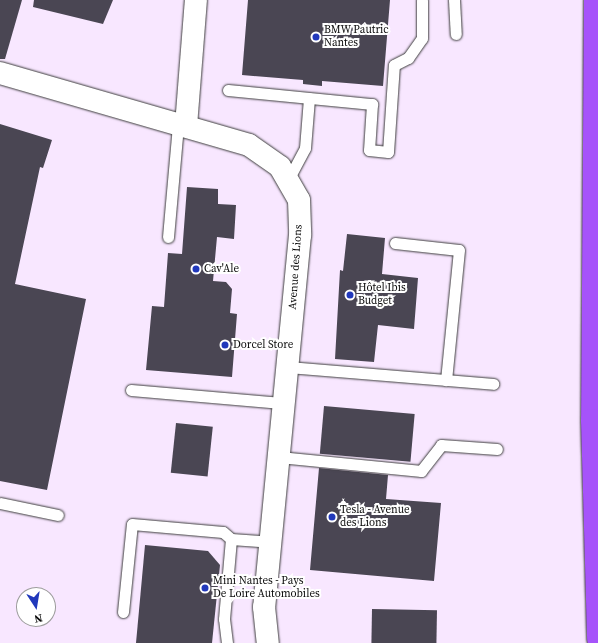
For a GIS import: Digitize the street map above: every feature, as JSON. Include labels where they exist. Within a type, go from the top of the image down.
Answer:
[{"type":"highway","points":[[595,0],[592,420],[598,639]]},
{"type":"street","points":[[182,125],[196,0]]},
{"type":"street","name":"Avenue des Lions","points":[[0,73],[250,145],[280,167],[299,200],[300,235],[264,607],[268,643]]},
{"type":"lane","points":[[228,90],[372,104],[369,150],[388,152],[394,65],[408,58],[422,38],[422,0]]},
{"type":"lane","points":[[454,0],[456,34]]},
{"type":"lane","points":[[288,180],[305,148],[309,98]]},
{"type":"lane","points":[[168,237],[182,125]]},
{"type":"lane","points":[[395,243],[459,250],[446,380]]},
{"type":"lane","points":[[288,367],[493,384]]},
{"type":"lane","points":[[131,390],[284,404]]},
{"type":"lane","points":[[279,458],[422,471],[441,444],[497,448]]},
{"type":"lane","points":[[0,503],[58,515]]},
{"type":"lane","points":[[123,612],[132,524],[223,532],[231,539],[270,542]]},
{"type":"lane","points":[[228,643],[224,619],[231,539]]},
{"type":"building","points":[[0,0],[22,0],[5,59],[0,59]]},
{"type":"building","points":[[34,0],[113,0],[103,24],[33,7]]},
{"type":"building","name":"BMW Pautric Nantes","points":[[248,0],[390,0],[383,86],[322,81],[322,86],[303,84],[303,80],[242,75]]},
{"type":"building","points":[[0,124],[52,140],[43,168],[40,167],[15,284],[86,299],[47,490],[0,481]]},
{"type":"building","points":[[187,187],[218,189],[218,204],[236,205],[234,239],[217,237],[213,281],[226,282],[232,289],[230,313],[237,314],[232,377],[146,370],[152,306],[164,307],[168,253],[182,254]]},
{"type":"building","points":[[347,234],[385,238],[382,274],[418,278],[414,329],[378,325],[374,362],[335,359],[340,270],[343,271]]},
{"type":"building","points":[[324,406],[415,414],[410,462],[320,454]]},
{"type":"building","points":[[176,423],[213,427],[208,477],[171,473]]},
{"type":"building","points":[[319,468],[388,475],[386,499],[441,503],[434,581],[310,570]]},
{"type":"building","points":[[145,545],[208,551],[220,565],[212,643],[136,643]]},
{"type":"building","points":[[372,609],[437,610],[436,643],[371,643]]},
{"type":"place","name":"BMW Pautric Nantes","points":[[316,37]]},
{"type":"place","name":"Cav'Ale","points":[[196,269]]},
{"type":"place","name":"Hôtel Ibis Budget","points":[[350,295]]},
{"type":"place","name":"Dorcel Store","points":[[225,345]]},
{"type":"place","name":"Tesla - Avenue des Lions","points":[[332,517]]},
{"type":"place","name":"Mini Nantes - Pays De Loire Automobiles","points":[[205,588]]}]
